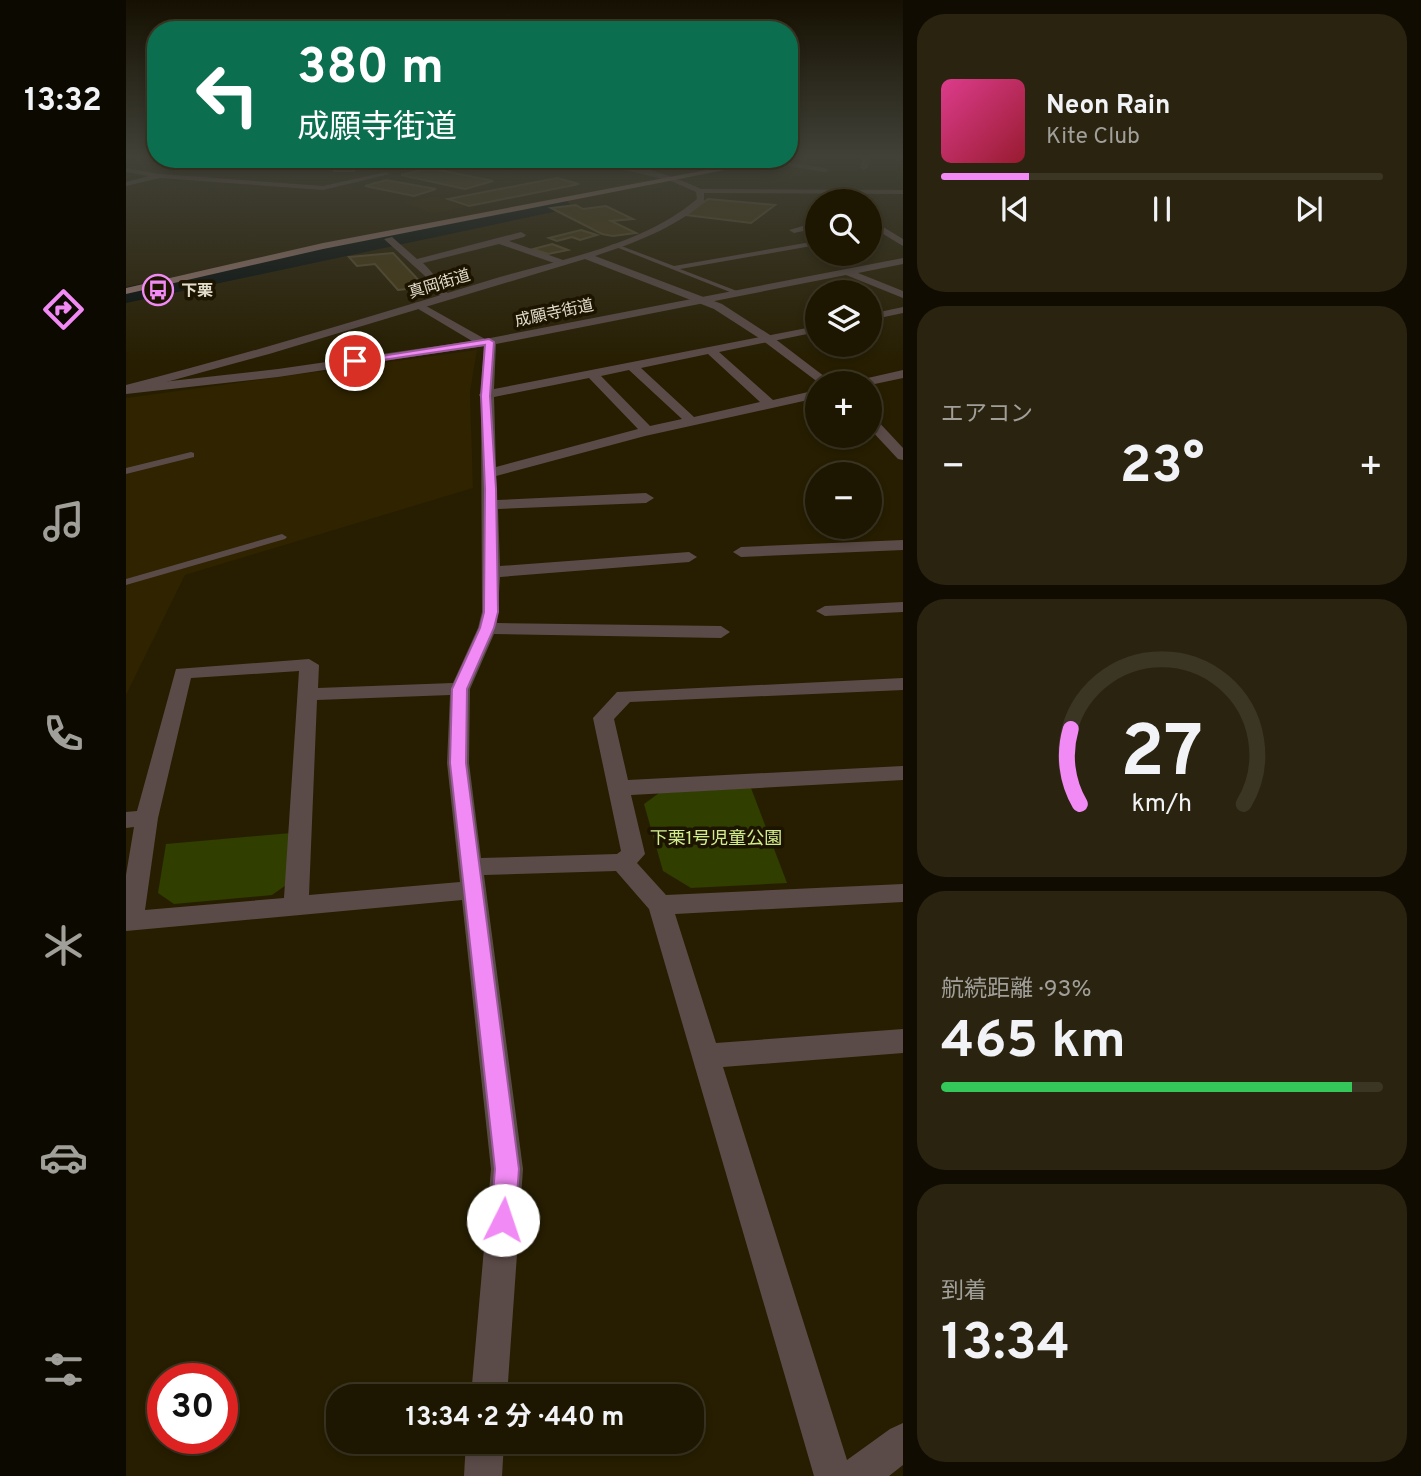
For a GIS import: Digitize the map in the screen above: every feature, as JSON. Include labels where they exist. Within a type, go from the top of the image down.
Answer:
[{"type":"main road","points":[[126,284],[406,225]]},
{"type":"main road","points":[[126,291],[323,246],[433,225]]},
{"type":"street","name":"真岡街道","points":[[126,390],[292,345],[584,255],[664,225]]},
{"type":"street","points":[[794,230],[805,228]]},
{"type":"street","points":[[882,230],[903,243]]},
{"type":"street","points":[[416,262],[520,234]]},
{"type":"street","points":[[389,239],[430,275],[434,286],[446,297]]},
{"type":"street","points":[[498,240],[560,262]]},
{"type":"street","points":[[584,255],[701,298],[769,339],[811,371]]},
{"type":"street","name":"成願寺街道","points":[[126,390],[278,373],[486,342],[701,298],[903,261]]},
{"type":"street","points":[[844,271],[903,295]]},
{"type":"street","points":[[419,305],[486,342],[491,612],[487,628],[460,689],[458,763],[507,1169],[490,1384]]},
{"type":"street","points":[[882,314],[903,310]]},
{"type":"street","points":[[485,396],[805,332]]},
{"type":"street","points":[[711,351],[770,404]]},
{"type":"street","points":[[632,366],[691,421]]},
{"type":"street","points":[[592,374],[647,431]]},
{"type":"street","points":[[882,379],[903,374]]},
{"type":"street","points":[[490,473],[647,431],[805,397]]},
{"type":"street","points":[[882,434],[903,456]]},
{"type":"street","points":[[491,505],[646,498]]},
{"type":"street","points":[[741,552],[903,545]]},
{"type":"street","points":[[492,572],[689,557]]},
{"type":"street","points":[[825,611],[903,607]]},
{"type":"street","points":[[487,628],[721,632]]},
{"type":"street","points":[[296,906],[309,665],[183,673],[136,819],[128,920],[296,906],[473,878],[622,862],[633,853],[603,718],[624,696],[903,684]]},
{"type":"street","points":[[308,694],[460,689]]},
{"type":"street","points":[[618,788],[903,773]]},
{"type":"street","points":[[622,862],[660,905],[833,1476]]},
{"type":"street","points":[[660,905],[903,893]]},
{"type":"street","points":[[705,1056],[903,1041]]},
{"type":"street","points":[[857,1476],[903,1442]]},
{"type":"street","points":[[483,1476],[484,1454]]},
{"type":"lane","points":[[614,245],[735,292]]},
{"type":"lane","points":[[673,268],[805,245]]},
{"type":"lane","points":[[126,471],[191,455]]},
{"type":"lane","points":[[126,582],[282,537]]},
{"type":"shaded area","points":[[477,350],[470,392],[473,488],[185,575],[126,695],[126,398]]},
{"type":"green space","name":"下栗1号児童公園","points":[[751,788],[787,883],[691,888],[663,871],[644,804],[659,793]]},
{"type":"green space","points":[[291,833],[289,883],[272,895],[174,904],[158,893],[166,844]]},
{"type":"building","points":[[584,225],[619,225],[636,233],[613,236]]},
{"type":"building","points":[[581,230],[597,235],[580,240],[572,237],[557,241],[549,238]]},
{"type":"building","points":[[552,244],[568,250],[548,254],[533,249]]},
{"type":"building","points":[[393,253],[425,287],[398,290],[375,264],[357,266],[349,257]]},
{"type":"waterway","points":[[126,295],[456,225]]},
{"type":"place","name":"下栗","points":[[158,290]]},
{"type":"route","points":[[355,361],[489,342],[485,396],[490,489],[491,612],[487,628],[460,689],[458,763],[507,1169],[503,1220]]}]
